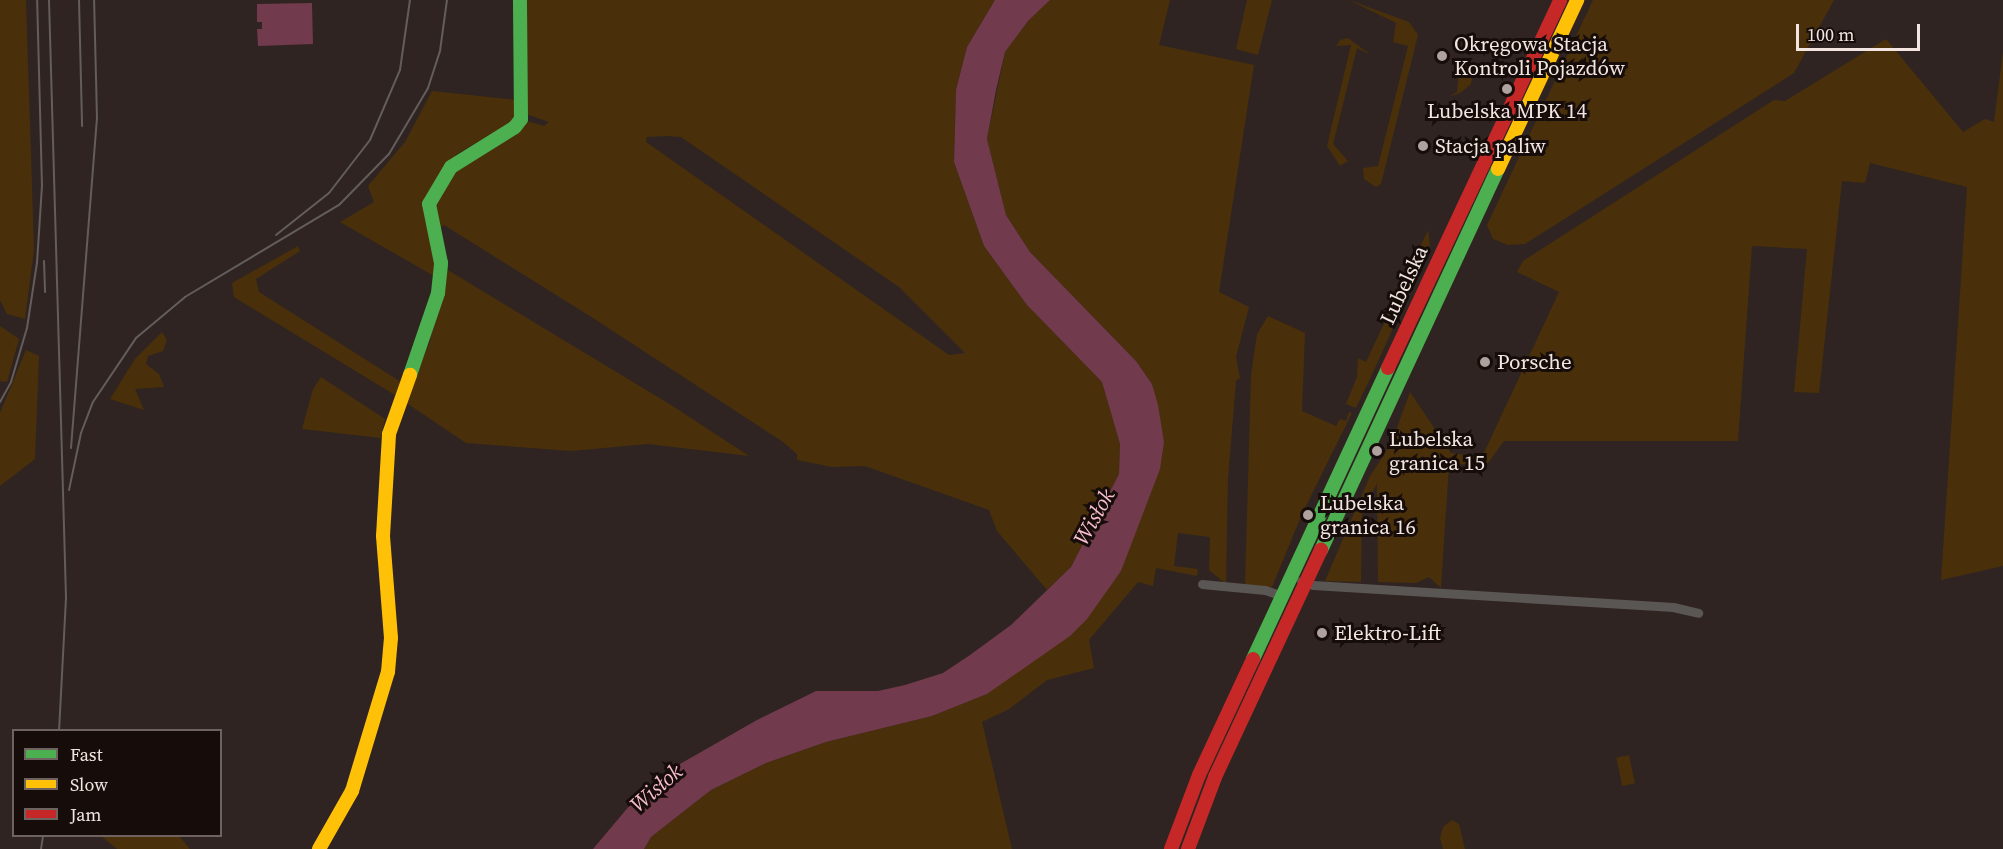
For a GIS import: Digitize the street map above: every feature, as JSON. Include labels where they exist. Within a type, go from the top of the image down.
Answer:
[{"type":"main road","points":[[319,849],[352,791],[388,672],[391,638],[383,536],[389,434],[438,293],[441,263],[429,204],[451,166],[519,123],[522,114],[520,0]]},
{"type":"main road","name":"Lubelska","points":[[1170,849],[1199,775],[1560,0]]},
{"type":"main road","name":"Lubelska","points":[[1188,849],[1210,788],[1577,0]]},
{"type":"street","points":[[1202,584],[1265,590],[1305,585],[1539,597],[1673,607],[1698,613]]},
{"type":"shaded area","points":[[0,0],[26,0],[34,250],[25,319],[7,314],[0,300]]},
{"type":"shaded area","points":[[525,0],[995,0],[967,47],[956,90],[954,162],[984,246],[1027,305],[1102,382],[1120,444],[1119,474],[1071,567],[1047,590],[997,531],[989,510],[865,466],[832,467],[797,460],[797,454],[783,442],[593,318],[444,225],[437,229],[433,205],[456,166],[527,121],[544,126],[549,122],[526,114]],"holes":[[[647,137],[681,137],[899,287],[965,353],[949,355],[646,142]]]},
{"type":"shaded area","points":[[1050,0],[1170,0],[1159,45],[1254,65],[1219,292],[1249,307],[1236,357],[1240,378],[1236,381],[1228,479],[1226,584],[1209,570],[1210,537],[1178,533],[1174,566],[1198,569],[1197,576],[1156,568],[1153,586],[1138,582],[1089,640],[1094,668],[1047,680],[1009,709],[982,722],[1012,849],[644,849],[651,837],[711,790],[766,763],[826,742],[932,716],[987,694],[1121,571],[1164,442],[1152,384],[1136,361],[1030,252],[1006,215],[987,139],[1005,52],[1028,21]]},
{"type":"shaded area","points":[[1247,0],[1272,0],[1258,55],[1236,49]]},
{"type":"shaded area","points":[[1349,0],[1409,22],[1418,35],[1381,184],[1376,187],[1364,179],[1363,168],[1378,166],[1408,46],[1393,42],[1396,23]]},
{"type":"shaded area","points":[[1593,0],[1834,0],[1794,73],[1525,244],[1508,245],[1493,239],[1487,225]]},
{"type":"shaded area","points":[[1348,38],[1371,55],[1357,48],[1333,144],[1348,161],[1340,166],[1327,146],[1351,45],[1336,46],[1340,40]]},
{"type":"shaded area","points":[[1886,39],[1963,132],[1985,119],[1994,122],[2003,52],[2003,566],[1941,580],[1967,187],[1870,163],[1865,183],[1842,181],[1819,393],[1794,392],[1807,249],[1752,246],[1738,441],[1504,441],[1488,463],[1449,465],[1441,588],[1429,577],[1416,583],[1378,582],[1377,484],[1362,511],[1361,582],[1325,581],[1370,476],[1391,444],[1410,392],[1451,453],[1482,457],[1559,292],[1517,272],[1523,261],[1774,100],[1785,101]]},
{"type":"shaded area","points":[[1475,62],[1471,84],[1460,93],[1449,97],[1457,92],[1459,68]]},
{"type":"shaded area","points":[[432,91],[517,100],[517,119],[457,154],[428,192],[425,220],[436,260],[434,276],[340,222],[374,202],[368,186],[405,142]]},
{"type":"shaded area","points":[[1428,230],[1430,246],[1370,379],[1356,408],[1346,404],[1357,377],[1358,358],[1366,362]]},
{"type":"shaded area","points":[[298,246],[300,251],[256,279],[259,292],[401,382],[395,395],[234,297],[232,283]]},
{"type":"shaded area","points":[[446,269],[671,405],[749,456],[648,444],[571,451],[466,443],[405,402],[430,341]]},
{"type":"shaded area","points":[[1268,316],[1305,333],[1302,411],[1336,426],[1340,419],[1346,421],[1349,412],[1352,413],[1302,514],[1272,587],[1245,585],[1251,375],[1257,334]]},
{"type":"shaded area","points":[[0,326],[19,339],[7,382],[0,381]]},
{"type":"shaded area","points":[[162,332],[167,340],[163,351],[148,356],[146,364],[159,374],[164,387],[135,389],[144,410],[110,399],[135,359]]},
{"type":"shaded area","points":[[26,350],[39,356],[35,459],[0,486],[0,413]]},
{"type":"shaded area","points":[[321,377],[385,419],[381,438],[302,429],[313,389]]},
{"type":"shaded area","points":[[1629,755],[1635,783],[1622,786],[1616,758]]},
{"type":"shaded area","points":[[1452,820],[1459,824],[1465,849],[1443,849],[1440,838],[1443,827]]},
{"type":"shaded area","points":[[102,837],[180,837],[190,849],[117,849]]},
{"type":"water","name":"Wisłok","points":[[995,0],[1050,0],[1028,21],[1005,52],[996,90],[987,139],[1006,215],[1030,252],[1136,361],[1152,384],[1158,405],[1164,442],[1160,469],[1121,571],[1087,619],[1070,636],[987,694],[932,716],[826,742],[766,763],[711,790],[651,837],[644,849],[593,849],[630,805],[680,764],[757,720],[816,691],[878,691],[905,685],[943,673],[970,655],[1011,625],[1071,567],[1119,474],[1120,444],[1102,382],[1027,305],[984,246],[954,162],[956,90],[967,47]]},
{"type":"water","points":[[312,3],[313,44],[258,46],[257,29],[262,29],[262,22],[257,22],[257,4]]},
{"type":"railway","points":[[0,402],[11,382],[27,328],[37,263],[42,186],[37,0]]},
{"type":"railway","points":[[49,0],[66,598],[59,729]]},
{"type":"railway","points":[[79,0],[82,126]]},
{"type":"railway","points":[[71,448],[97,119],[94,0]]},
{"type":"railway","points":[[276,235],[329,193],[370,140],[400,70],[410,0]]},
{"type":"railway","points":[[69,490],[81,433],[93,402],[136,338],[185,297],[339,205],[389,154],[428,88],[440,51],[447,0]]},
{"type":"railway","points":[[44,261],[45,292]]},
{"type":"railway","points":[[41,849],[43,837]]},
{"type":"traffic: fast","points":[[410,375],[438,293],[441,263],[429,204],[451,167],[515,127],[521,119],[520,0]]},
{"type":"traffic: fast","points":[[1321,550],[1498,169]]},
{"type":"traffic: fast","points":[[1253,659],[1388,368]]},
{"type":"traffic: slow","points":[[1498,169],[1577,0]]},
{"type":"traffic: slow","points":[[319,849],[352,791],[388,672],[391,638],[383,536],[389,434],[410,375]]},
{"type":"traffic: jam","points":[[1388,368],[1560,0]]},
{"type":"traffic: jam","points":[[1188,849],[1215,777],[1321,550]]},
{"type":"traffic: jam","points":[[1171,849],[1199,775],[1253,659]]},
{"type":"place","name":"Okręgowa Stacja Kontroli Pojazdów","points":[[1442,56]]},
{"type":"place","name":"Lubelska MPK 14","points":[[1507,89]]},
{"type":"place","name":"Stacja paliw","points":[[1423,146]]},
{"type":"place","name":"Porsche","points":[[1485,362]]},
{"type":"place","name":"Lubelska granica 15","points":[[1377,451]]},
{"type":"place","name":"Lubelska granica 16","points":[[1308,515]]},
{"type":"place","name":"Elektro-Lift","points":[[1322,633]]}]
